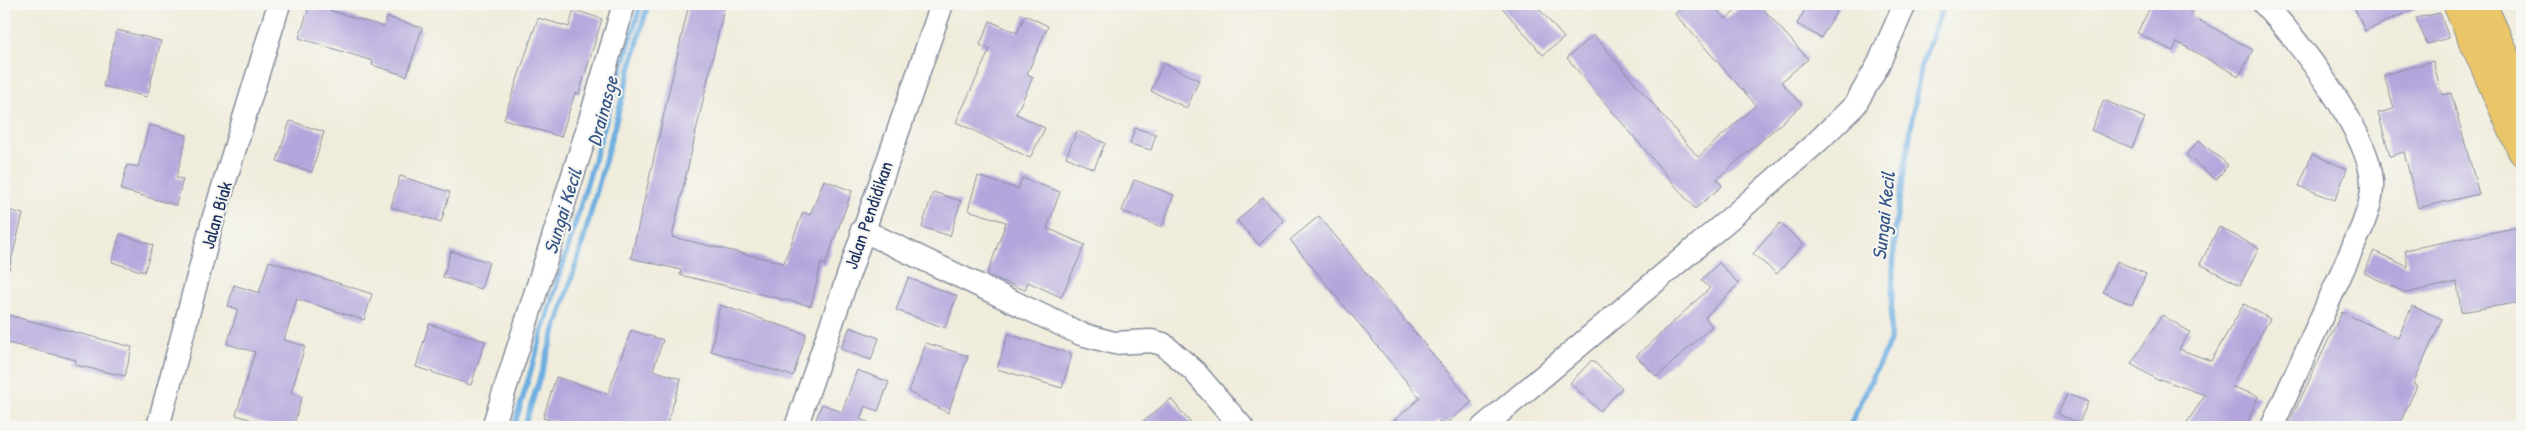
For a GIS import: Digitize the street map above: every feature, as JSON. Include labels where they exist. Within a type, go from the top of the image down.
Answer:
[{"type":"highway","points":[[2457,4],[2522,151]]},
{"type":"highway","points":[[2482,4],[2522,92]]},
{"type":"street","name":"Jalan Biak","points":[[158,427],[213,220],[280,4]]},
{"type":"street","points":[[493,427],[585,137],[624,4]]},
{"type":"street","name":"Jalan Pendidikan","points":[[796,427],[862,230],[942,4]]},
{"type":"street","points":[[1483,427],[1733,216],[1817,142],[1855,105],[1878,65],[1905,4]]},
{"type":"street","points":[[2264,4],[2310,59],[2343,109],[2361,148],[2372,182],[2372,195],[2362,227],[2272,427]]},
{"type":"street","points":[[862,230],[1081,334],[1114,343],[1151,341],[1163,344],[1194,371],[1242,427]]},
{"type":"building","points":[[310,4],[384,27],[387,17],[422,28],[407,76],[372,65],[373,61],[299,38]]},
{"type":"building","points":[[689,4],[725,4],[672,237],[784,263],[803,212],[810,215],[824,180],[852,191],[825,265],[821,263],[811,306],[680,275],[681,270],[631,258]]},
{"type":"building","points":[[1499,4],[1535,4],[1564,38],[1543,55]]},
{"type":"building","points":[[1686,4],[1712,4],[1726,19],[1744,4],[1759,4],[1808,59],[1781,82],[1802,105],[1717,179],[1722,186],[1695,209],[1567,58],[1594,35],[1698,157],[1756,105],[1675,14]]},
{"type":"building","points":[[1808,4],[1841,4],[1821,38],[1797,24]]},
{"type":"building","points":[[2152,4],[2196,4],[2190,15],[2253,50],[2239,76],[2177,42],[2173,51],[2137,33]]},
{"type":"building","points":[[2353,4],[2426,4],[2365,31]]},
{"type":"building","points":[[574,10],[602,19],[579,94],[575,93],[561,137],[504,119],[538,18],[569,27]]},
{"type":"building","points":[[2440,13],[2449,38],[2427,44],[2416,18]]},
{"type":"building","points":[[1025,15],[1048,26],[1027,74],[1033,77],[1016,114],[1045,128],[1030,158],[956,122],[990,49],[980,45],[990,21],[1017,33]]},
{"type":"building","points":[[117,30],[161,41],[147,97],[103,86]]},
{"type":"building","points":[[2433,61],[2442,95],[2451,93],[2479,194],[2418,208],[2404,152],[2390,156],[2378,113],[2394,109],[2384,75]]},
{"type":"building","points":[[1163,63],[1199,80],[1187,108],[1151,91]]},
{"type":"building","points":[[2104,100],[2145,118],[2132,148],[2091,130]]},
{"type":"building","points":[[290,121],[324,132],[312,172],[277,161]]},
{"type":"building","points":[[149,125],[187,135],[176,178],[183,179],[176,205],[121,190],[127,165],[138,167]]},
{"type":"building","points":[[1135,128],[1156,134],[1151,150],[1130,144]]},
{"type":"building","points":[[1077,131],[1105,143],[1094,169],[1066,157]]},
{"type":"building","points":[[2199,140],[2228,165],[2216,180],[2186,155]]},
{"type":"building","points":[[2312,154],[2347,169],[2335,200],[2299,186]]},
{"type":"building","points":[[400,176],[450,192],[441,222],[391,207]]},
{"type":"building","points":[[978,176],[1018,189],[1022,178],[1060,192],[1047,228],[1085,245],[1061,297],[1028,282],[1025,290],[987,275],[1006,222],[968,210]]},
{"type":"building","points":[[1134,180],[1174,195],[1162,227],[1122,211]]},
{"type":"building","points":[[933,192],[961,201],[950,236],[922,227]]},
{"type":"building","points":[[1263,197],[1284,221],[1259,245],[1237,221]]},
{"type":"building","points":[[4,209],[23,214],[9,269],[4,269]]},
{"type":"building","points":[[1319,216],[1472,402],[1443,426],[1439,421],[1432,427],[1387,427],[1420,398],[1290,240]]},
{"type":"building","points":[[1780,223],[1803,244],[1777,274],[1753,254]]},
{"type":"building","points":[[2219,227],[2259,248],[2240,285],[2200,264]]},
{"type":"building","points":[[2519,227],[2522,241],[2522,302],[2461,312],[2457,282],[2406,293],[2364,273],[2374,251],[2408,267],[2405,250]]},
{"type":"building","points":[[120,234],[153,245],[144,272],[112,262]]},
{"type":"building","points":[[451,251],[489,262],[481,289],[443,277]]},
{"type":"building","points":[[269,261],[372,294],[364,320],[297,299],[284,340],[305,346],[291,393],[302,397],[293,427],[275,427],[236,415],[255,352],[227,344],[238,309],[228,306],[234,285],[259,293]]},
{"type":"building","points":[[2117,261],[2146,274],[2132,305],[2103,292]]},
{"type":"building","points":[[1719,263],[1739,284],[1705,317],[1712,326],[1657,377],[1636,356],[1710,288],[1701,280]]},
{"type":"building","points":[[908,278],[957,296],[945,328],[896,310]]},
{"type":"building","points":[[2244,304],[2270,319],[2231,386],[2258,396],[2246,427],[2184,427],[2205,395],[2160,379],[2159,381],[2131,364],[2162,315],[2190,332],[2179,349],[2211,361]]},
{"type":"building","points":[[720,305],[806,334],[793,376],[711,351]]},
{"type":"building","points":[[2412,306],[2442,319],[2413,384],[2417,386],[2398,427],[2287,427],[2342,312],[2398,338]]},
{"type":"building","points":[[4,314],[132,347],[125,376],[75,365],[76,360],[4,342]]},
{"type":"building","points":[[429,324],[485,341],[471,385],[416,367]]},
{"type":"building","points":[[850,327],[879,338],[871,360],[841,349]]},
{"type":"building","points":[[631,330],[663,340],[653,370],[681,379],[666,427],[574,427],[543,418],[556,377],[608,394]]},
{"type":"building","points":[[1008,334],[1072,354],[1062,388],[997,369]]},
{"type":"building","points":[[926,343],[968,356],[948,413],[909,392]]},
{"type":"building","points":[[1592,360],[1622,388],[1600,411],[1570,383]]},
{"type":"building","points":[[857,370],[889,382],[878,411],[865,406],[860,419],[879,427],[813,427],[822,404],[842,412]]},
{"type":"building","points":[[2067,394],[2088,402],[2079,423],[2058,414]]},
{"type":"building","points":[[1171,399],[1194,427],[1136,427]]},
{"type":"waterway","name":"Sungai Kecil","points":[[514,427],[641,4]]},
{"type":"waterway","name":"Drainasge","points":[[524,427],[580,252],[648,4]]},
{"type":"waterway","name":"Sungai Kecil","points":[[1849,427],[1890,341],[1895,228],[1921,66],[1944,4]]}]
